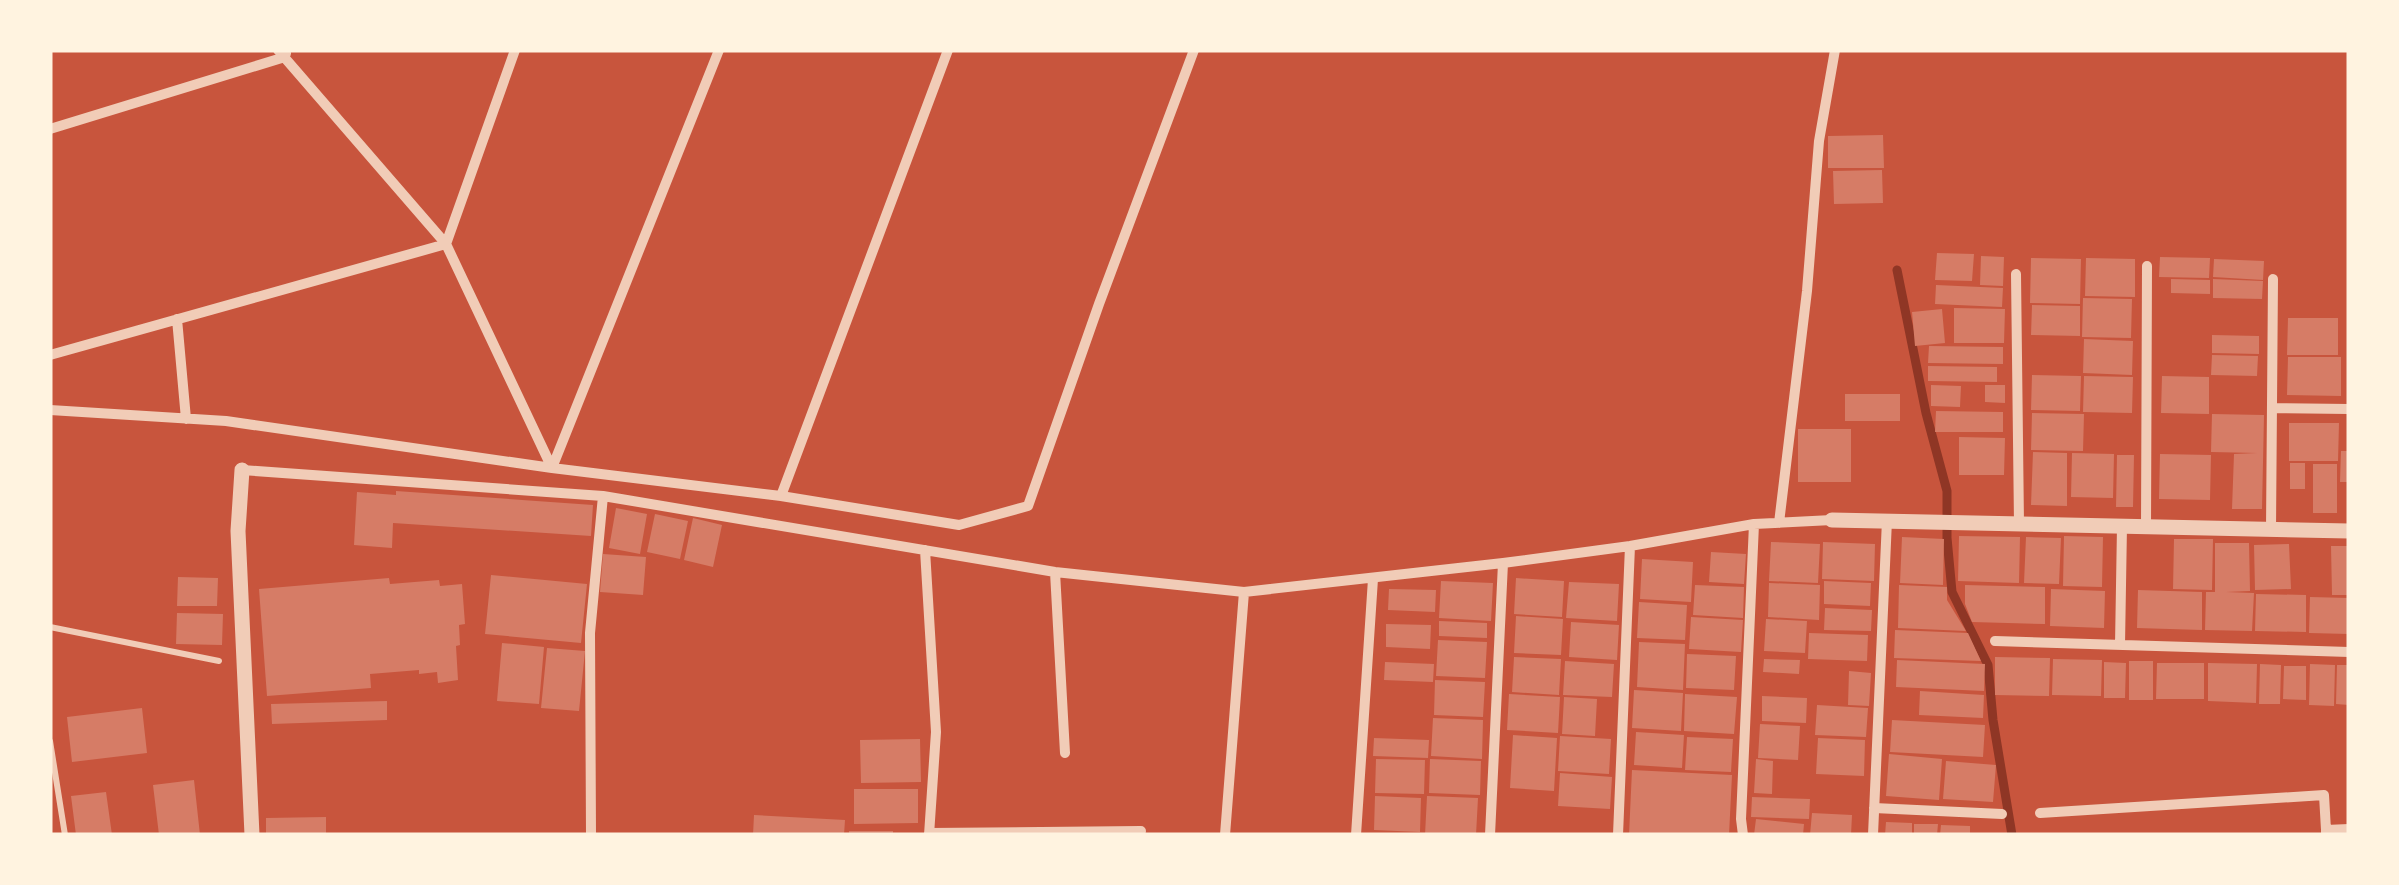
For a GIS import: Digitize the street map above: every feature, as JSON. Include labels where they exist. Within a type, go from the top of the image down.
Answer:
[{"type":"street","points":[[446,244],[515,50]]},
{"type":"street","points":[[552,468],[719,50]]},
{"type":"street","points":[[781,496],[948,50]]},
{"type":"street","points":[[50,410],[226,421],[781,496],[959,525],[1028,506],[1194,50]]},
{"type":"street","points":[[1779,523],[1807,291],[1818,141],[1835,50]]},
{"type":"street","points":[[50,129],[283,52],[446,244],[552,468]]},
{"type":"street","points":[[50,355],[446,244]]},
{"type":"street","points":[[2146,526],[2147,266]]},
{"type":"street","points":[[2016,274],[2019,524]]},
{"type":"street","points":[[2271,529],[2273,280]]},
{"type":"street","points":[[177,319],[186,419]]},
{"type":"street","points":[[2272,408],[2349,409]]},
{"type":"street","points":[[252,835],[238,530],[242,470],[603,496],[1056,572],[1244,592],[1630,546],[1754,524],[1887,520],[2349,531]]},
{"type":"street","points":[[591,835],[590,633],[603,496]]},
{"type":"street","points":[[1873,835],[1887,520]]},
{"type":"street","points":[[1742,835],[1754,524]]},
{"type":"street","points":[[2120,645],[2122,526]]},
{"type":"street","points":[[1618,835],[1630,546]]},
{"type":"street","points":[[925,550],[936,732],[929,834],[1141,831]]},
{"type":"street","points":[[1490,835],[1502,563]]},
{"type":"street","points":[[1056,572],[1065,753]]},
{"type":"street","points":[[1356,835],[1374,578]]},
{"type":"street","points":[[1225,835],[1244,592]]},
{"type":"street","points":[[1996,641],[2349,652]]},
{"type":"street","points":[[2040,813],[2324,796],[2326,832],[2349,829]]},
{"type":"street","points":[[1874,808],[2002,814]]},
{"type":"lane","points":[[50,627],[219,662]]},
{"type":"lane","points":[[50,741],[64,835]]},
{"type":"building","points":[[1883,135],[1884,168],[1828,168],[1828,136]]},
{"type":"building","points":[[1882,170],[1883,203],[1834,204],[1833,171]]},
{"type":"building","points":[[1937,253],[1974,254],[1972,281],[1935,280]]},
{"type":"building","points":[[1981,256],[2004,257],[2003,286],[1980,285]]},
{"type":"building","points":[[2160,257],[2210,258],[2209,278],[2159,277]]},
{"type":"building","points":[[2031,258],[2081,259],[2080,304],[2030,303]]},
{"type":"building","points":[[2086,258],[2135,259],[2135,297],[2085,296]]},
{"type":"building","points":[[2214,259],[2264,261],[2263,280],[2213,277]]},
{"type":"building","points":[[2171,279],[2210,280],[2210,294],[2171,293]]},
{"type":"building","points":[[2213,279],[2263,281],[2262,299],[2213,298]]},
{"type":"building","points":[[1936,285],[2003,288],[2002,307],[1935,304]]},
{"type":"building","points":[[2083,298],[2132,299],[2131,338],[2082,337]]},
{"type":"building","points":[[2032,305],[2080,306],[2080,336],[2031,335]]},
{"type":"building","points":[[1954,308],[2005,309],[2004,343],[1954,343]]},
{"type":"building","points":[[1942,309],[1945,343],[1915,346],[1912,312]]},
{"type":"building","points":[[2288,318],[2338,318],[2338,355],[2287,355]]},
{"type":"building","points":[[2212,335],[2259,336],[2259,354],[2212,353]]},
{"type":"building","points":[[2084,339],[2133,341],[2132,375],[2083,373]]},
{"type":"building","points":[[1929,346],[2003,347],[2003,364],[1928,363]]},
{"type":"building","points":[[2212,355],[2258,356],[2257,376],[2211,375]]},
{"type":"building","points":[[2288,357],[2341,357],[2341,396],[2287,395]]},
{"type":"building","points":[[1928,366],[1997,367],[1997,382],[1928,381]]},
{"type":"building","points":[[2032,375],[2081,376],[2080,411],[2031,410]]},
{"type":"building","points":[[2084,376],[2133,377],[2132,413],[2083,412]]},
{"type":"building","points":[[2162,376],[2209,377],[2209,414],[2161,413]]},
{"type":"building","points":[[1931,385],[1961,386],[1960,407],[1931,406]]},
{"type":"building","points":[[1985,385],[2005,385],[2005,403],[1985,402]]},
{"type":"building","points":[[1845,394],[1900,394],[1900,421],[1845,421]]},
{"type":"building","points":[[1936,411],[2003,412],[2003,432],[1935,432]]},
{"type":"building","points":[[2032,413],[2084,414],[2083,451],[2031,450]]},
{"type":"building","points":[[2212,414],[2264,415],[2262,509],[2232,509],[2234,454],[2257,453],[2211,452]]},
{"type":"building","points":[[2289,423],[2339,423],[2338,461],[2289,461]]},
{"type":"building","points":[[1798,429],[1851,429],[1851,482],[1798,482]]},
{"type":"building","points":[[1959,437],[2005,438],[2004,475],[1959,475]]},
{"type":"building","points":[[2341,451],[2349,451],[2349,482],[2340,482]]},
{"type":"building","points":[[2033,452],[2067,453],[2067,506],[2031,505]]},
{"type":"building","points":[[2072,453],[2114,454],[2113,498],[2071,497]]},
{"type":"building","points":[[2160,454],[2211,455],[2210,500],[2159,499]]},
{"type":"building","points":[[2117,455],[2134,455],[2133,507],[2116,507]]},
{"type":"building","points":[[2290,463],[2305,463],[2305,489],[2290,489]]},
{"type":"building","points":[[2313,464],[2337,464],[2337,513],[2313,513]]},
{"type":"building","points":[[396,491],[593,505],[591,536],[393,523],[392,548],[354,545],[357,492],[396,495]]},
{"type":"building","points":[[616,508],[647,514],[640,554],[609,548]]},
{"type":"building","points":[[655,514],[688,521],[680,559],[647,552]]},
{"type":"building","points":[[693,518],[722,525],[713,567],[684,560]]},
{"type":"building","points":[[1959,536],[2020,537],[2019,583],[1958,581]]},
{"type":"building","points":[[2064,536],[2103,537],[2102,587],[2063,586]]},
{"type":"building","points":[[1902,537],[1944,539],[1943,585],[1900,583]]},
{"type":"building","points":[[2026,537],[2061,538],[2059,584],[2024,583]]},
{"type":"building","points":[[2174,539],[2213,539],[2212,590],[2173,589]]},
{"type":"building","points":[[1771,542],[1820,544],[1818,583],[1769,581]]},
{"type":"building","points":[[1823,542],[1875,544],[1874,581],[1822,579]]},
{"type":"building","points":[[2215,543],[2249,543],[2250,591],[2226,592],[2254,593],[2252,631],[2205,630],[2206,592],[2215,592]]},
{"type":"building","points":[[2289,544],[2291,589],[2255,590],[2254,545]]},
{"type":"building","points":[[2331,546],[2349,546],[2349,595],[2332,595]]},
{"type":"building","points":[[1711,552],[1746,554],[1744,584],[1709,582]]},
{"type":"building","points":[[603,554],[646,557],[643,595],[600,592]]},
{"type":"building","points":[[1642,559],[1693,562],[1691,602],[1640,599]]},
{"type":"building","points":[[491,575],[587,584],[581,643],[485,634]]},
{"type":"building","points":[[178,577],[218,578],[217,606],[177,606]]},
{"type":"building","points":[[389,578],[390,584],[439,580],[440,586],[462,584],[465,624],[459,625],[460,645],[456,646],[458,680],[438,683],[437,672],[419,674],[419,670],[370,674],[371,688],[267,696],[259,589]]},
{"type":"building","points":[[1516,578],[1564,581],[1562,617],[1514,614]]},
{"type":"building","points":[[1441,581],[1493,583],[1491,621],[1439,618]]},
{"type":"building","points":[[1824,581],[1871,583],[1870,606],[1824,604]]},
{"type":"building","points":[[1569,582],[1619,584],[1617,621],[1566,618]]},
{"type":"building","points":[[1769,583],[1820,585],[1819,620],[1768,617]]},
{"type":"building","points":[[1695,585],[1744,587],[1743,618],[1693,615]]},
{"type":"building","points":[[1899,585],[1947,587],[1947,600],[1966,631],[1898,628]]},
{"type":"building","points":[[1965,585],[2045,587],[2045,624],[1972,622],[1965,604]]},
{"type":"building","points":[[1389,589],[1436,590],[1435,612],[1388,610]]},
{"type":"building","points":[[2051,589],[2105,591],[2104,628],[2050,626]]},
{"type":"building","points":[[2138,590],[2202,592],[2202,630],[2137,628]]},
{"type":"building","points":[[2256,594],[2306,595],[2306,632],[2255,631]]},
{"type":"building","points":[[2310,597],[2349,598],[2349,634],[2309,633]]},
{"type":"building","points":[[1639,602],[1687,605],[1685,640],[1637,638]]},
{"type":"building","points":[[1825,608],[1872,610],[1871,631],[1824,630]]},
{"type":"building","points":[[177,613],[223,614],[222,645],[176,644]]},
{"type":"building","points":[[1516,616],[1563,619],[1561,655],[1514,653]]},
{"type":"building","points":[[1691,617],[1743,620],[1741,652],[1689,649]]},
{"type":"building","points":[[1766,619],[1807,621],[1805,653],[1764,651]]},
{"type":"building","points":[[1439,621],[1487,623],[1487,638],[1439,636]]},
{"type":"building","points":[[1571,622],[1619,625],[1617,660],[1569,657]]},
{"type":"building","points":[[1386,624],[1431,625],[1430,649],[1386,647]]},
{"type":"building","points":[[1895,630],[1968,633],[1981,661],[1894,658]]},
{"type":"building","points":[[1809,633],[1868,635],[1867,661],[1808,659]]},
{"type":"building","points":[[1438,640],[1487,642],[1485,678],[1436,676]]},
{"type":"building","points":[[1639,642],[1685,644],[1683,690],[1637,687]]},
{"type":"building","points":[[502,643],[544,647],[539,704],[497,701]]},
{"type":"building","points":[[547,648],[585,651],[579,711],[541,708]]},
{"type":"building","points":[[1687,654],[1736,656],[1734,690],[1686,688]]},
{"type":"building","points":[[1514,657],[1561,659],[1559,695],[1512,692]]},
{"type":"building","points":[[1995,657],[2050,658],[2049,696],[1995,695]]},
{"type":"building","points":[[1764,659],[1800,660],[1799,674],[1763,672]]},
{"type":"building","points":[[2053,659],[2102,660],[2101,696],[2052,695]]},
{"type":"building","points":[[1897,660],[1985,664],[1984,691],[1896,687]]},
{"type":"building","points":[[1565,661],[1614,664],[1612,697],[1563,695]]},
{"type":"building","points":[[2129,661],[2153,661],[2153,700],[2129,700]]},
{"type":"building","points":[[1385,662],[1434,664],[1433,682],[1384,680]]},
{"type":"building","points":[[2104,662],[2126,663],[2125,698],[2104,698]]},
{"type":"building","points":[[2157,663],[2204,663],[2204,699],[2156,699]]},
{"type":"building","points":[[2208,663],[2257,664],[2256,703],[2208,701]]},
{"type":"building","points":[[2260,664],[2281,665],[2280,704],[2259,704]]},
{"type":"building","points":[[2310,664],[2335,665],[2334,706],[2309,705]]},
{"type":"building","points":[[2337,665],[2349,665],[2349,705],[2336,704]]},
{"type":"building","points":[[2284,666],[2306,666],[2306,700],[2283,699]]},
{"type":"building","points":[[1849,671],[1871,673],[1869,706],[1848,705]]},
{"type":"building","points":[[1435,680],[1485,682],[1483,717],[1434,715]]},
{"type":"building","points":[[1634,690],[1683,693],[1681,731],[1632,728]]},
{"type":"building","points":[[1920,691],[1984,695],[1983,718],[1919,715]]},
{"type":"building","points":[[1509,694],[1560,697],[1558,733],[1507,730]]},
{"type":"building","points":[[1685,694],[1737,697],[1734,734],[1684,731]]},
{"type":"building","points":[[1762,696],[1807,698],[1806,723],[1762,721]]},
{"type":"building","points":[[1564,697],[1597,699],[1595,736],[1562,734]]},
{"type":"building","points":[[387,701],[387,720],[272,724],[271,704]]},
{"type":"building","points":[[1817,705],[1868,708],[1866,737],[1815,735]]},
{"type":"building","points":[[142,708],[147,753],[72,762],[67,717]]},
{"type":"building","points":[[1433,718],[1483,720],[1482,759],[1431,756]]},
{"type":"building","points":[[1892,720],[1985,725],[1983,757],[1890,752]]},
{"type":"building","points":[[1760,724],[1800,726],[1798,760],[1758,758]]},
{"type":"building","points":[[1636,732],[1684,735],[1682,768],[1634,765]]},
{"type":"building","points":[[1513,735],[1557,738],[1554,791],[1510,788]]},
{"type":"building","points":[[1560,736],[1611,739],[1609,774],[1558,771]]},
{"type":"building","points":[[1687,737],[1733,739],[1731,772],[1685,770]]},
{"type":"building","points":[[1374,738],[1429,740],[1428,758],[1373,756]]},
{"type":"building","points":[[1818,738],[1865,740],[1864,776],[1816,774]]},
{"type":"building","points":[[920,739],[921,782],[861,783],[860,740]]},
{"type":"building","points":[[1889,754],[1942,759],[1939,800],[1886,796]]},
{"type":"building","points":[[1376,759],[1425,760],[1424,794],[1375,793]]},
{"type":"building","points":[[1430,759],[1481,761],[1480,795],[1429,793]]},
{"type":"building","points":[[1756,759],[1773,761],[1772,794],[1754,793]]},
{"type":"building","points":[[1946,761],[1996,765],[1993,802],[1943,799]]},
{"type":"building","points":[[1632,770],[1732,775],[1729,835],[1629,835]]},
{"type":"building","points":[[1560,773],[1612,777],[1610,809],[1558,806]]},
{"type":"building","points":[[194,780],[200,835],[159,835],[153,785]]},
{"type":"building","points":[[854,789],[918,789],[918,823],[854,824]]},
{"type":"building","points":[[106,792],[112,835],[76,835],[71,796]]},
{"type":"building","points":[[1375,796],[1421,798],[1420,832],[1374,830]]},
{"type":"building","points":[[1427,796],[1478,798],[1476,835],[1425,835]]},
{"type":"building","points":[[1752,797],[1810,799],[1809,819],[1751,817]]},
{"type":"building","points":[[1812,813],[1852,815],[1851,835],[1810,835]]},
{"type":"building","points":[[754,815],[845,820],[844,835],[753,835]]},
{"type":"building","points":[[326,817],[326,835],[266,835],[266,818]]},
{"type":"building","points":[[1756,819],[1804,824],[1803,835],[1754,835]]},
{"type":"building","points":[[1886,822],[1912,823],[1912,835],[1885,835]]},
{"type":"building","points":[[1914,824],[1938,824],[1937,835],[1914,835]]},
{"type":"building","points":[[1941,825],[1970,826],[1970,835],[1940,835]]},
{"type":"building","points":[[849,831],[893,831],[893,835],[849,835]]},
{"type":"waterway","points":[[1897,270],[1926,413],[1947,491],[1952,592],[1988,665],[2012,835]]}]
